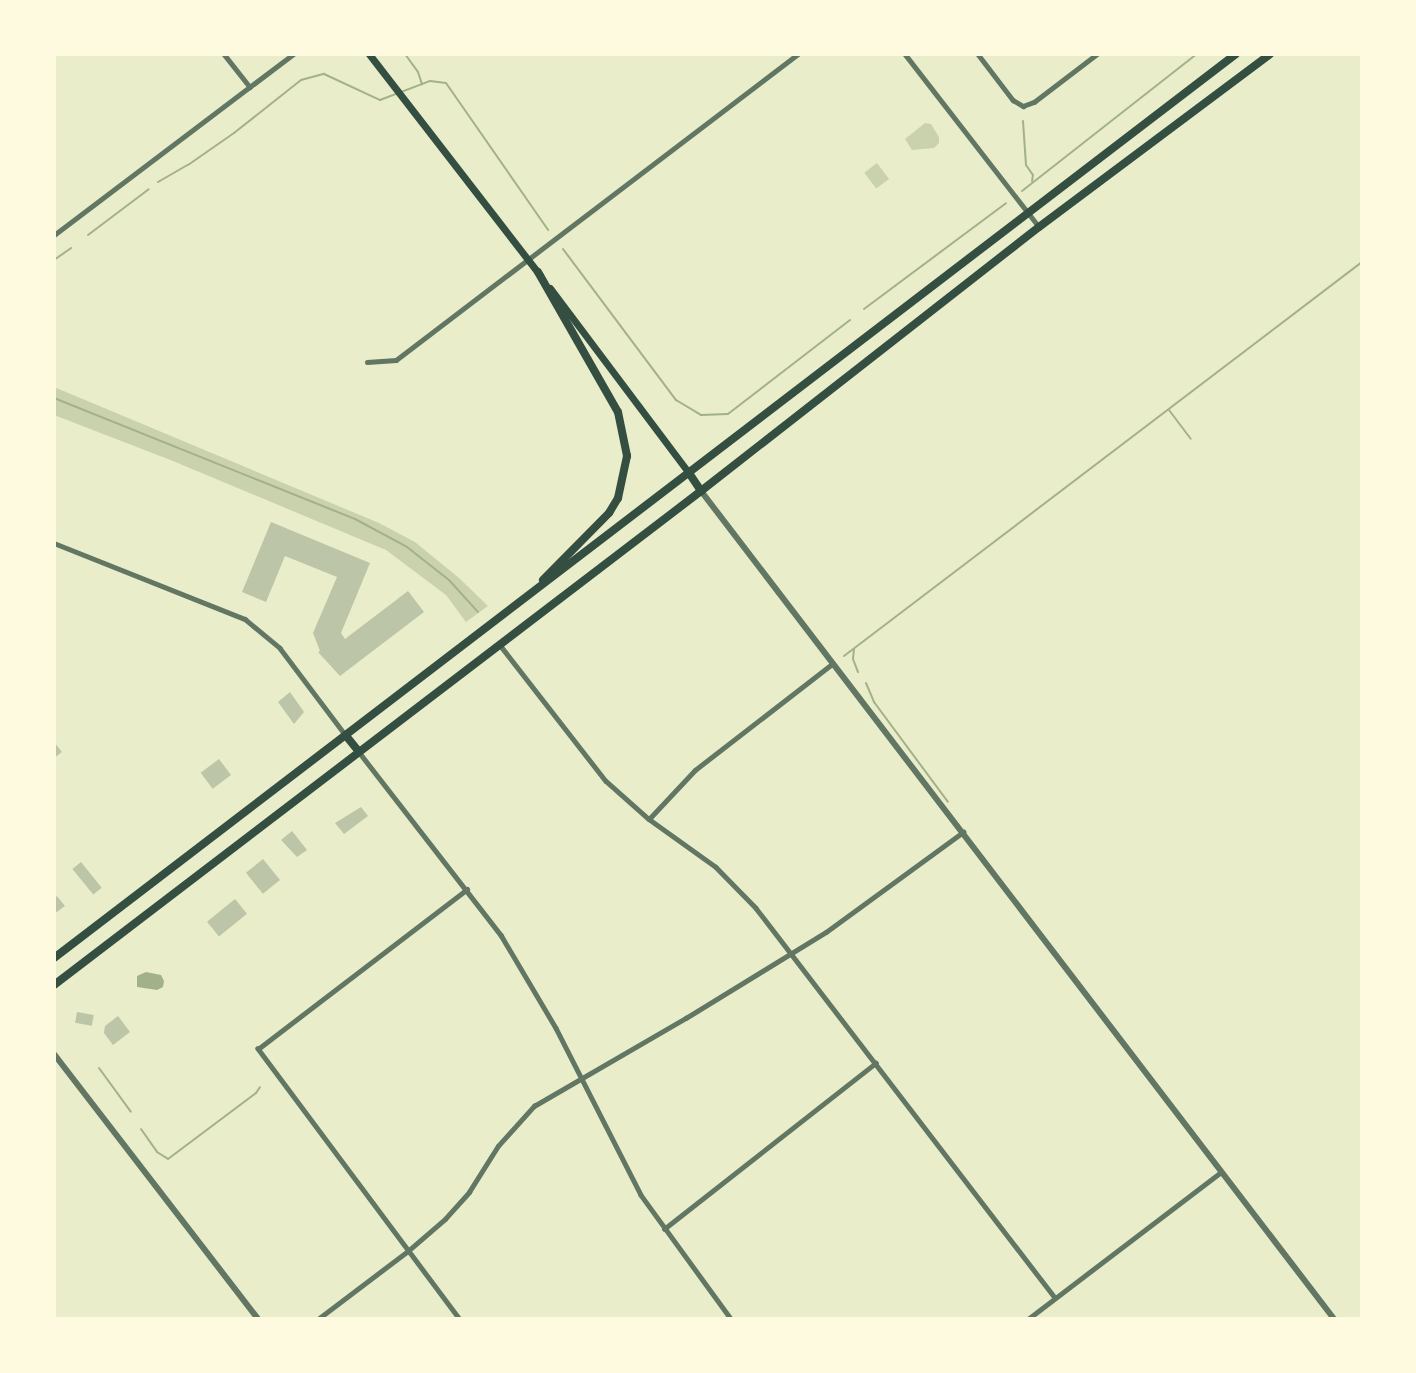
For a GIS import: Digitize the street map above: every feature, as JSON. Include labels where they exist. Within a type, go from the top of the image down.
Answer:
[{"type":"main road","points":[[369,54],[529,260],[701,490]]},
{"type":"main road","points":[[54,958],[1236,54]]},
{"type":"main road","points":[[54,985],[701,490],[1039,227],[1270,54]]},
{"type":"main road","points":[[514,607],[609,513],[618,498],[627,456],[618,412],[538,272]]},
{"type":"main road","points":[[347,736],[359,752]]},
{"type":"street","points":[[224,54],[250,87]]},
{"type":"street","points":[[54,236],[293,54]]},
{"type":"street","points":[[367,362],[396,360],[798,54]]},
{"type":"street","points":[[905,54],[1039,227]]},
{"type":"street","points":[[978,54],[1013,100],[1023,109],[1096,54]]},
{"type":"street","points":[[701,490],[1334,1319]]},
{"type":"street","points":[[54,543],[245,619],[280,648],[347,736]]},
{"type":"street","points":[[499,644],[606,781],[649,819],[716,867],[756,908],[1055,1298]]},
{"type":"street","points":[[649,819],[695,770],[832,664]]},
{"type":"street","points":[[359,752],[466,889],[529,980],[620,1157],[664,1229],[731,1319]]},
{"type":"street","points":[[318,1319],[408,1251],[446,1219],[469,1192],[498,1146],[519,1119],[548,1095],[686,1018],[791,954],[963,832]]},
{"type":"street","points":[[459,1319],[258,1048],[466,889]]},
{"type":"street","points":[[54,1054],[258,1319]]},
{"type":"street","points":[[664,1229],[876,1063]]},
{"type":"street","points":[[1028,1319],[1221,1172]]},
{"type":"shaded area","points":[[925,123],[931,124],[939,137],[939,143],[934,148],[912,150],[905,139]]},
{"type":"shaded area","points":[[877,163],[889,179],[876,189],[864,173]]},
{"type":"shaded area","points":[[54,387],[379,523],[415,542],[459,578],[488,606],[466,622],[446,595],[386,550],[173,461],[54,415]]},
{"type":"shaded area","points":[[146,972],[161,975],[164,981],[163,987],[157,990],[137,987],[137,976]]},
{"type":"building","points":[[271,522],[370,563],[341,633],[345,639],[408,591],[424,612],[340,676],[318,652],[320,651],[313,633],[337,577],[285,556],[266,602],[242,592]]},
{"type":"building","points":[[290,692],[304,712],[294,724],[278,702]]},
{"type":"building","points":[[54,742],[62,752],[54,758]]},
{"type":"building","points":[[219,759],[231,775],[213,789],[201,773]]},
{"type":"building","points":[[361,807],[368,816],[344,834],[335,823]]},
{"type":"building","points":[[292,831],[307,850],[297,857],[281,840]]},
{"type":"building","points":[[263,859],[280,880],[263,894],[246,873]]},
{"type":"building","points":[[81,862],[102,888],[93,895],[72,869]]},
{"type":"building","points":[[57,896],[65,906],[54,914],[54,899]]},
{"type":"building","points":[[235,899],[247,914],[219,936],[207,922]]},
{"type":"building","points":[[77,1012],[94,1015],[92,1026],[75,1023]]},
{"type":"building","points":[[118,1016],[130,1032],[113,1045],[104,1033],[105,1026]]},
{"type":"waterway","points":[[405,54],[418,72],[422,84]]},
{"type":"waterway","points":[[1022,191],[1197,54]]},
{"type":"waterway","points":[[158,182],[188,165],[234,133],[301,80],[324,74],[380,100],[430,81],[446,83],[548,230]]},
{"type":"waterway","points":[[1023,121],[1026,165],[1033,175],[1032,181]]},
{"type":"waterway","points":[[88,235],[149,189]]},
{"type":"waterway","points":[[864,309],[1006,203]]},
{"type":"waterway","points":[[54,260],[71,248]]},
{"type":"waterway","points":[[563,249],[676,400],[701,415],[728,414],[850,320]]},
{"type":"waterway","points":[[844,656],[1362,262]]},
{"type":"waterway","points":[[54,398],[355,519],[407,547],[449,580],[478,612]]},
{"type":"waterway","points":[[1169,410],[1191,439]]},
{"type":"waterway","points":[[854,649],[853,659],[858,672]]},
{"type":"waterway","points":[[866,683],[874,702],[948,802]]},
{"type":"waterway","points":[[99,1068],[131,1112]]},
{"type":"waterway","points":[[141,1129],[157,1152],[168,1159],[256,1093],[260,1087]]}]
